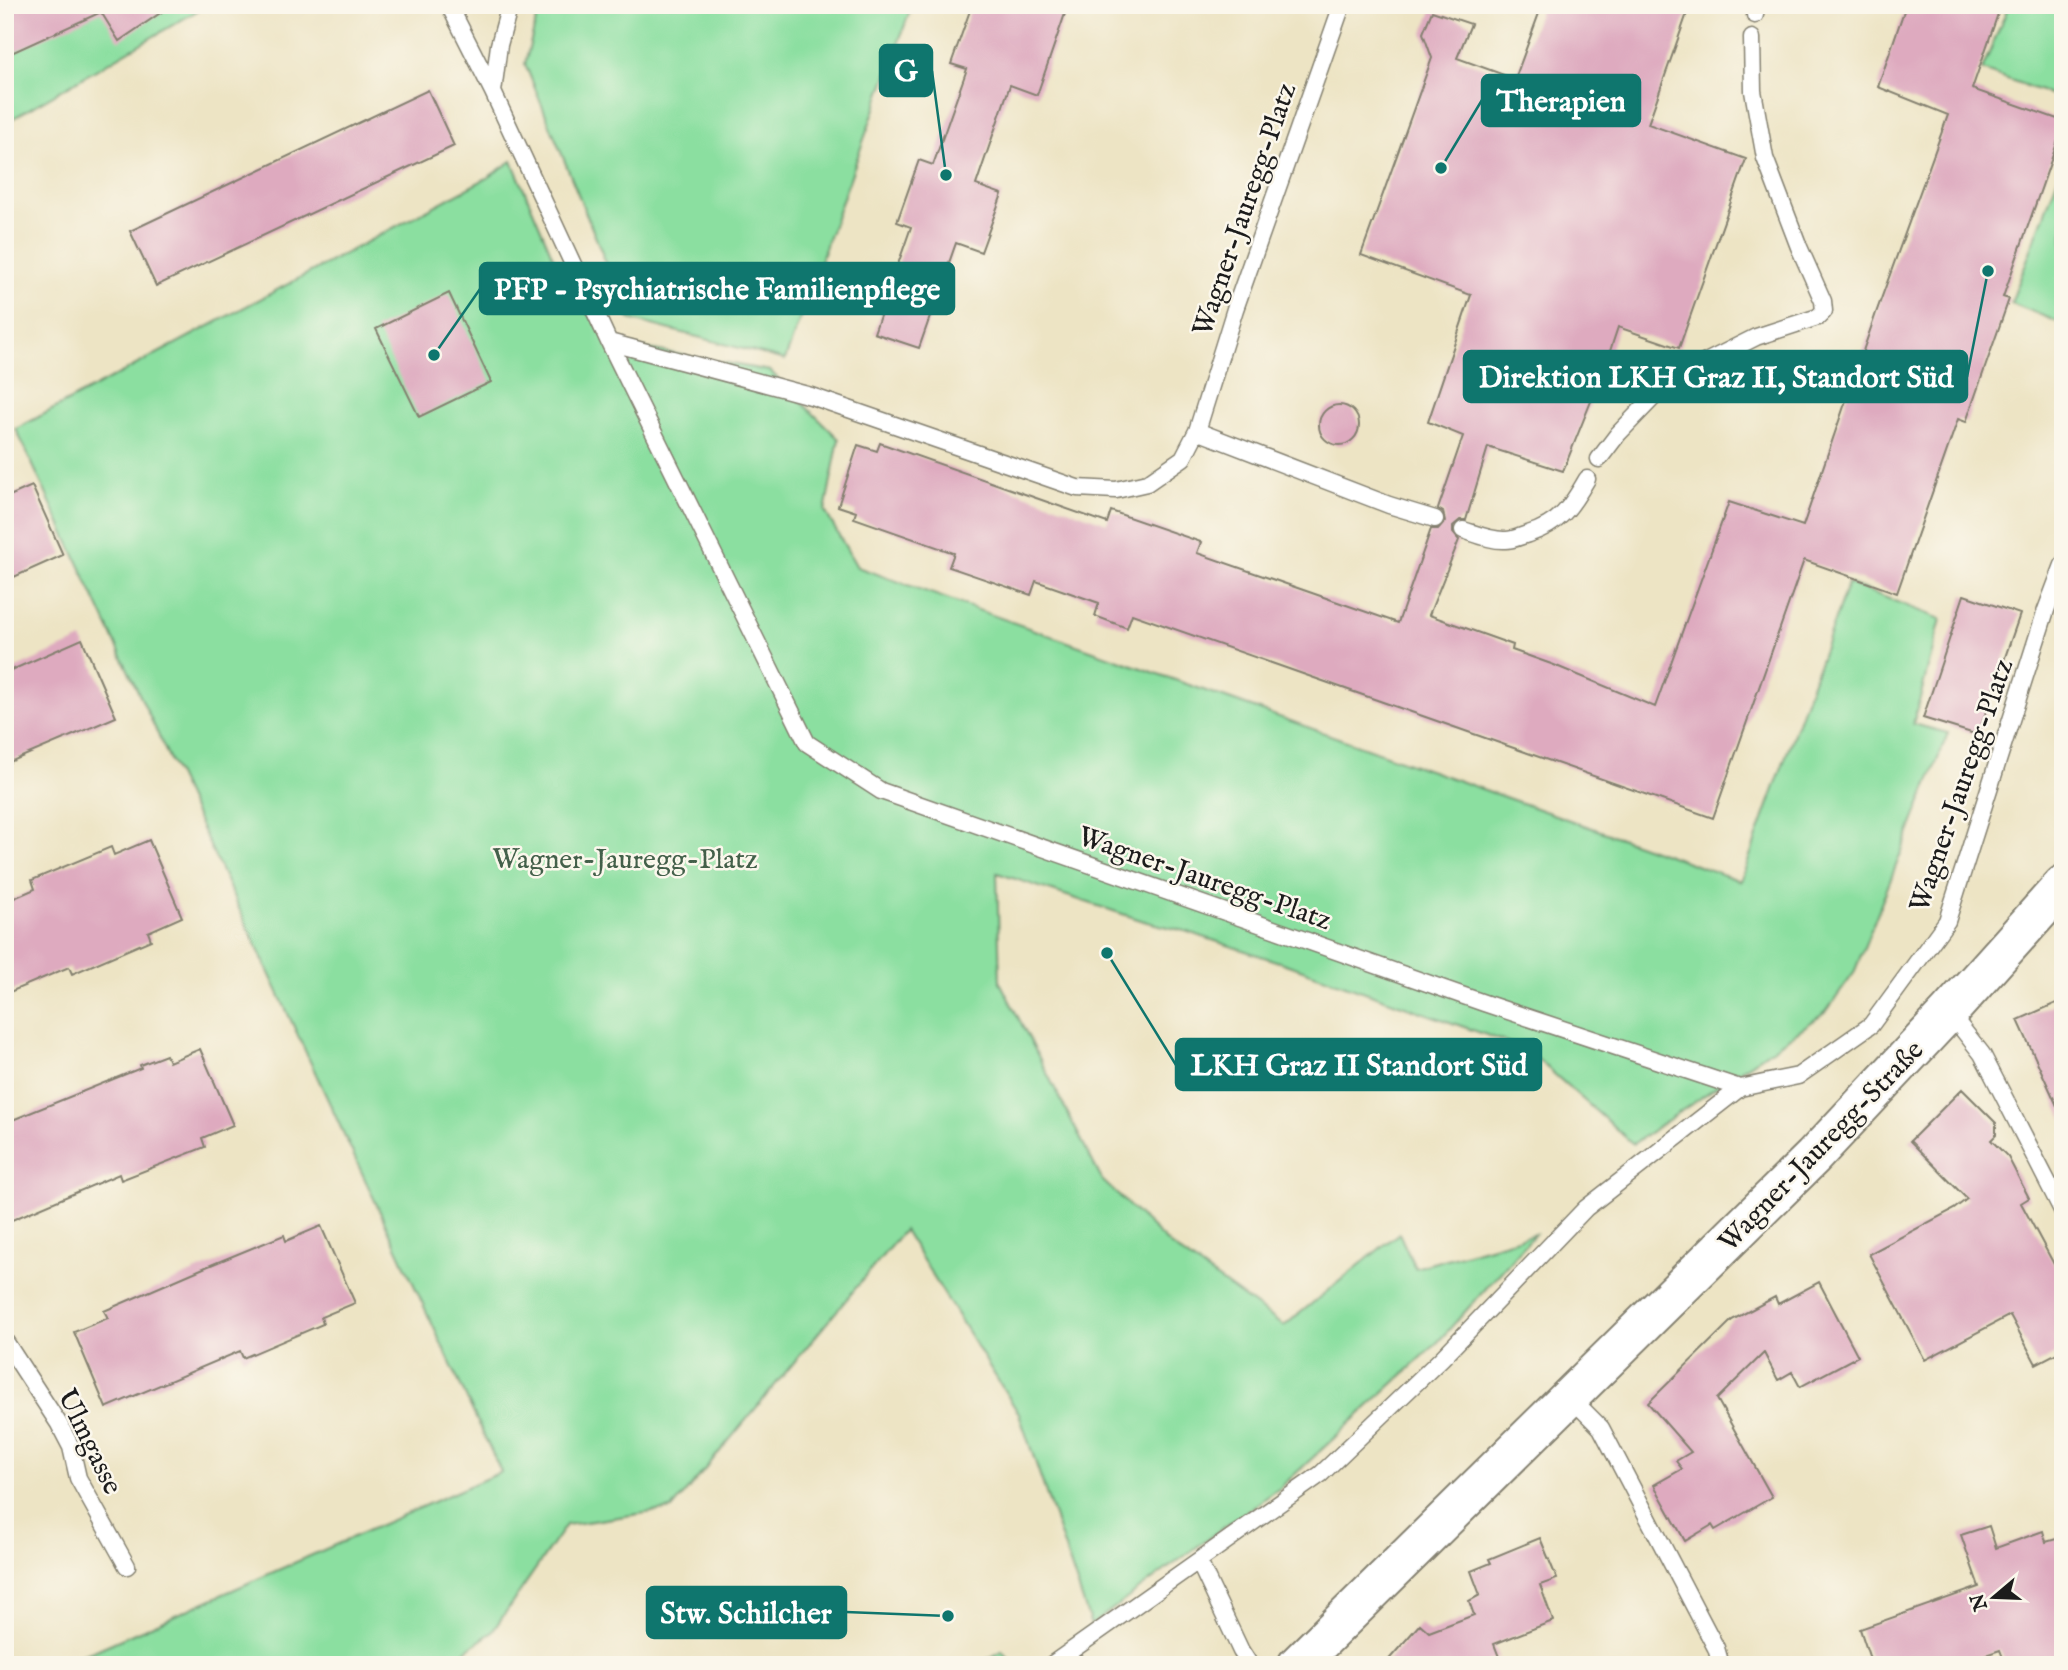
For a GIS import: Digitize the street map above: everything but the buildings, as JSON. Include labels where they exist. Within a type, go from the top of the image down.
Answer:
[{"type":"main road","name":"Wagner-Jauregg-Straße","points":[[1297,1665],[1813,1157],[2063,886]]},
{"type":"lane","name":"Wagner-Jauregg-Platz","points":[[449,5],[493,92],[609,342],[807,743],[881,791],[1484,1003],[1740,1088]]},
{"type":"lane","points":[[493,92],[499,45],[510,5]]},
{"type":"lane","name":"Wagner-Jauregg-Platz","points":[[609,342],[811,396],[1077,488],[1116,491],[1147,483],[1184,458],[1196,431],[1235,309],[1342,5]]},
{"type":"lane","points":[[1599,459],[1618,434],[1670,380],[1756,337],[1818,317],[1824,310],[1823,301],[1765,158],[1754,91],[1752,38]]},
{"type":"lane","points":[[1196,431],[1389,505],[1435,519]]},
{"type":"lane","points":[[1463,530],[1507,540],[1535,532],[1563,515],[1587,480]]},
{"type":"lane","name":"Wagner-Jauregg-Platz","points":[[1051,1665],[1321,1474],[1442,1358],[1586,1208],[1740,1088],[1798,1076],[1871,1025],[1947,921],[2046,610],[2063,565]]},
{"type":"lane","points":[[1949,1012],[1982,1054],[2063,1212]]},
{"type":"lane","name":"Ulmgasse","points":[[5,1341],[71,1447],[78,1478],[127,1566]]},
{"type":"lane","points":[[1569,1396],[1601,1428],[1716,1647],[1721,1665]]},
{"type":"lane","points":[[1199,1562],[1245,1658]]},
{"type":"green space","points":[[5,5],[207,5],[5,123]]},
{"type":"green space","points":[[540,5],[912,5],[785,360],[629,319],[525,64]]},
{"type":"green space","points":[[2009,5],[2063,5],[2063,99],[1982,70]]},
{"type":"green space","name":"Wagner-Jauregg-Platz","points":[[512,161],[558,269],[609,342],[770,371],[839,439],[825,511],[857,567],[1741,881],[1848,583],[1941,619],[1913,724],[1948,733],[1854,973],[1826,1012],[1633,1144],[1526,1049],[1300,969],[997,873],[1000,982],[1102,1180],[1170,1245],[1284,1326],[1399,1233],[1415,1268],[1535,1234],[1436,1344],[1280,1488],[1091,1625],[1019,1414],[904,1230],[672,1509],[566,1525],[492,1632],[446,1665],[54,1665],[96,1650],[501,1472],[16,429],[487,178]]},
{"type":"green space","points":[[2063,164],[2063,324],[2011,303]]},
{"type":"green space","points":[[1002,1651],[1014,1665],[977,1665]]},
{"type":"place","name":"Therapien","points":[[1441,168]]},
{"type":"place","name":"G","points":[[946,175]]},
{"type":"place","name":"Direktion LKH Graz II, Standort Süd","points":[[1988,271]]},
{"type":"place","name":"PFP - Psychiatrische Familienpflege","points":[[434,355]]},
{"type":"place","name":"LKH Graz II Standort Süd","points":[[1107,953]]},
{"type":"place","name":"Stw. Schilcher","points":[[948,1616]]}]
